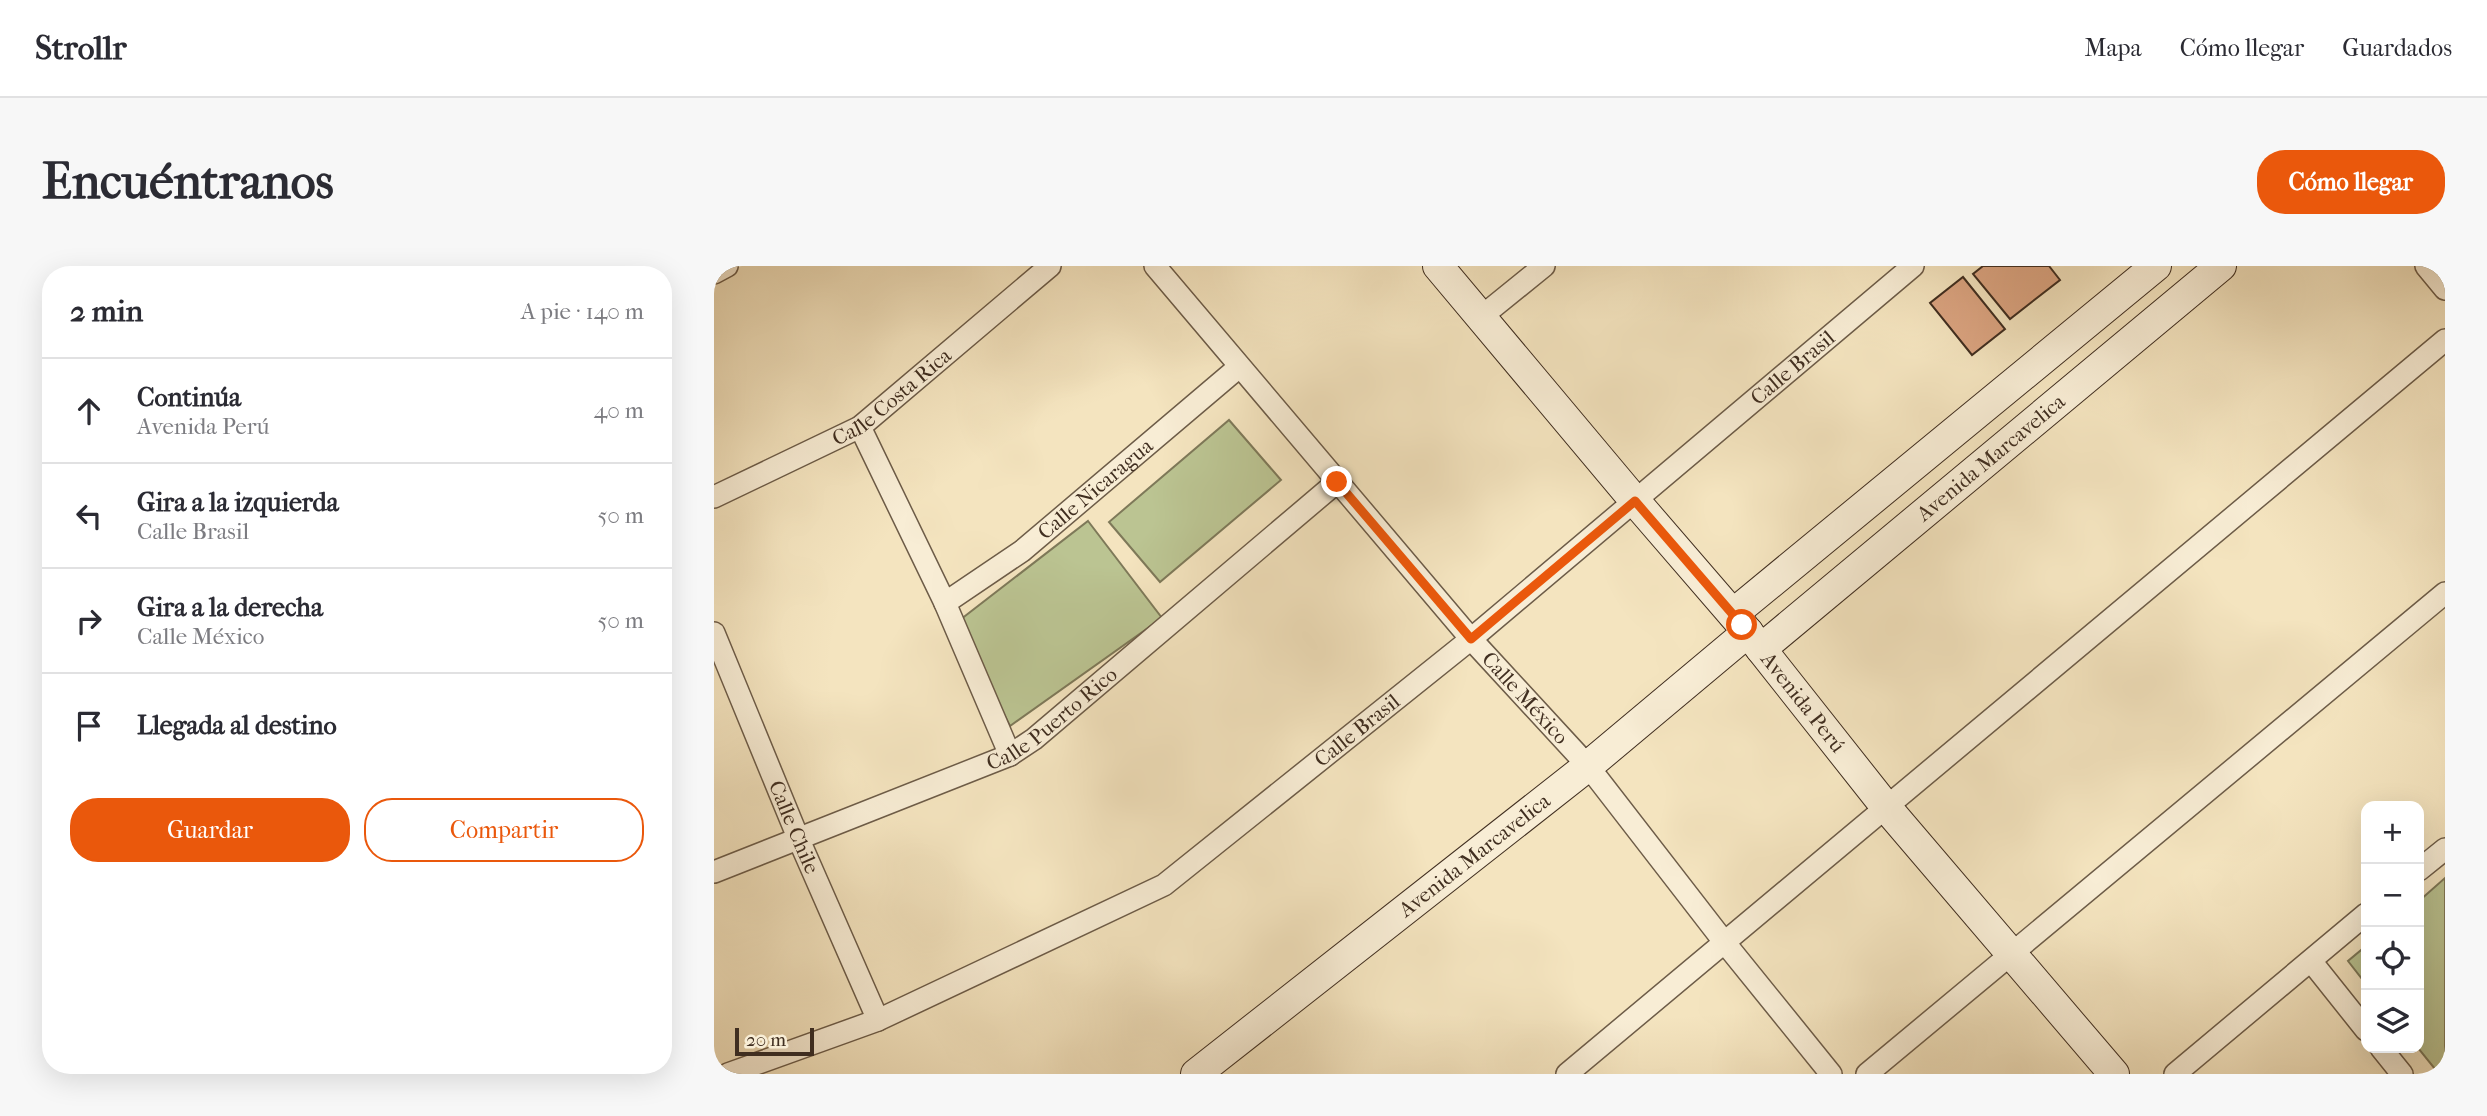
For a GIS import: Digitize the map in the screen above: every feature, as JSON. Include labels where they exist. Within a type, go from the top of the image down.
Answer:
[{"type":"street","points":[[714,273],[727,266]]},
{"type":"street","name":"Calle Costa Rica","points":[[714,497],[860,427],[1050,266]]},
{"type":"street","name":"Calle México","points":[[1155,266],[1471,639],[1588,766],[1831,1074]]},
{"type":"street","name":"Avenida Perú","points":[[1438,266],[1747,631],[1886,807],[2114,1074]]},
{"type":"street","points":[[1481,317],[1544,266]]},
{"type":"street","name":"Calle Brasil","points":[[728,1074],[878,1020],[1164,886],[1471,639],[1913,266]]},
{"type":"street","name":"Avenida Marcavelica","points":[[1196,1074],[1588,766],[1747,631],[2156,266]]},
{"type":"street","name":"Avenida Marcavelica","points":[[1747,631],[2221,266]]},
{"type":"street","points":[[2426,266],[2445,289]]},
{"type":"street","points":[[1567,1074],[2445,340]]},
{"type":"street","name":"Calle Nicaragua","points":[[945,603],[1022,551],[1239,367]]},
{"type":"street","points":[[860,427],[945,603],[1010,755]]},
{"type":"street","name":"Calle Puerto Rico","points":[[714,872],[1010,755],[1034,739],[1337,482]]},
{"type":"street","points":[[1867,1074],[2445,593]]},
{"type":"street","name":"Calle Chile","points":[[714,633],[799,840],[878,1020]]},
{"type":"street","points":[[2424,866],[2445,849]]},
{"type":"street","points":[[2175,1074],[2361,918]]},
{"type":"street","points":[[2311,961],[2361,1024]]},
{"type":"street","points":[[2385,1053],[2402,1074]]},
{"type":"green space","points":[[1229,420],[1281,480],[1160,582],[1109,522]]},
{"type":"green space","points":[[1088,521],[1162,618],[1010,726],[956,623]]},
{"type":"green space","points":[[2445,878],[2445,1074],[2439,1074],[2422,1053],[2424,897]]},
{"type":"green space","points":[[2361,950],[2361,978],[2348,961]]},
{"type":"building","points":[[1983,266],[2049,266],[2060,280],[2010,319],[1973,274]]},
{"type":"building","points":[[1963,277],[2005,329],[1972,355],[1930,303]]},
{"type":"route","points":[[1337,482],[1471,639],[1635,501],[1742,625]]}]
